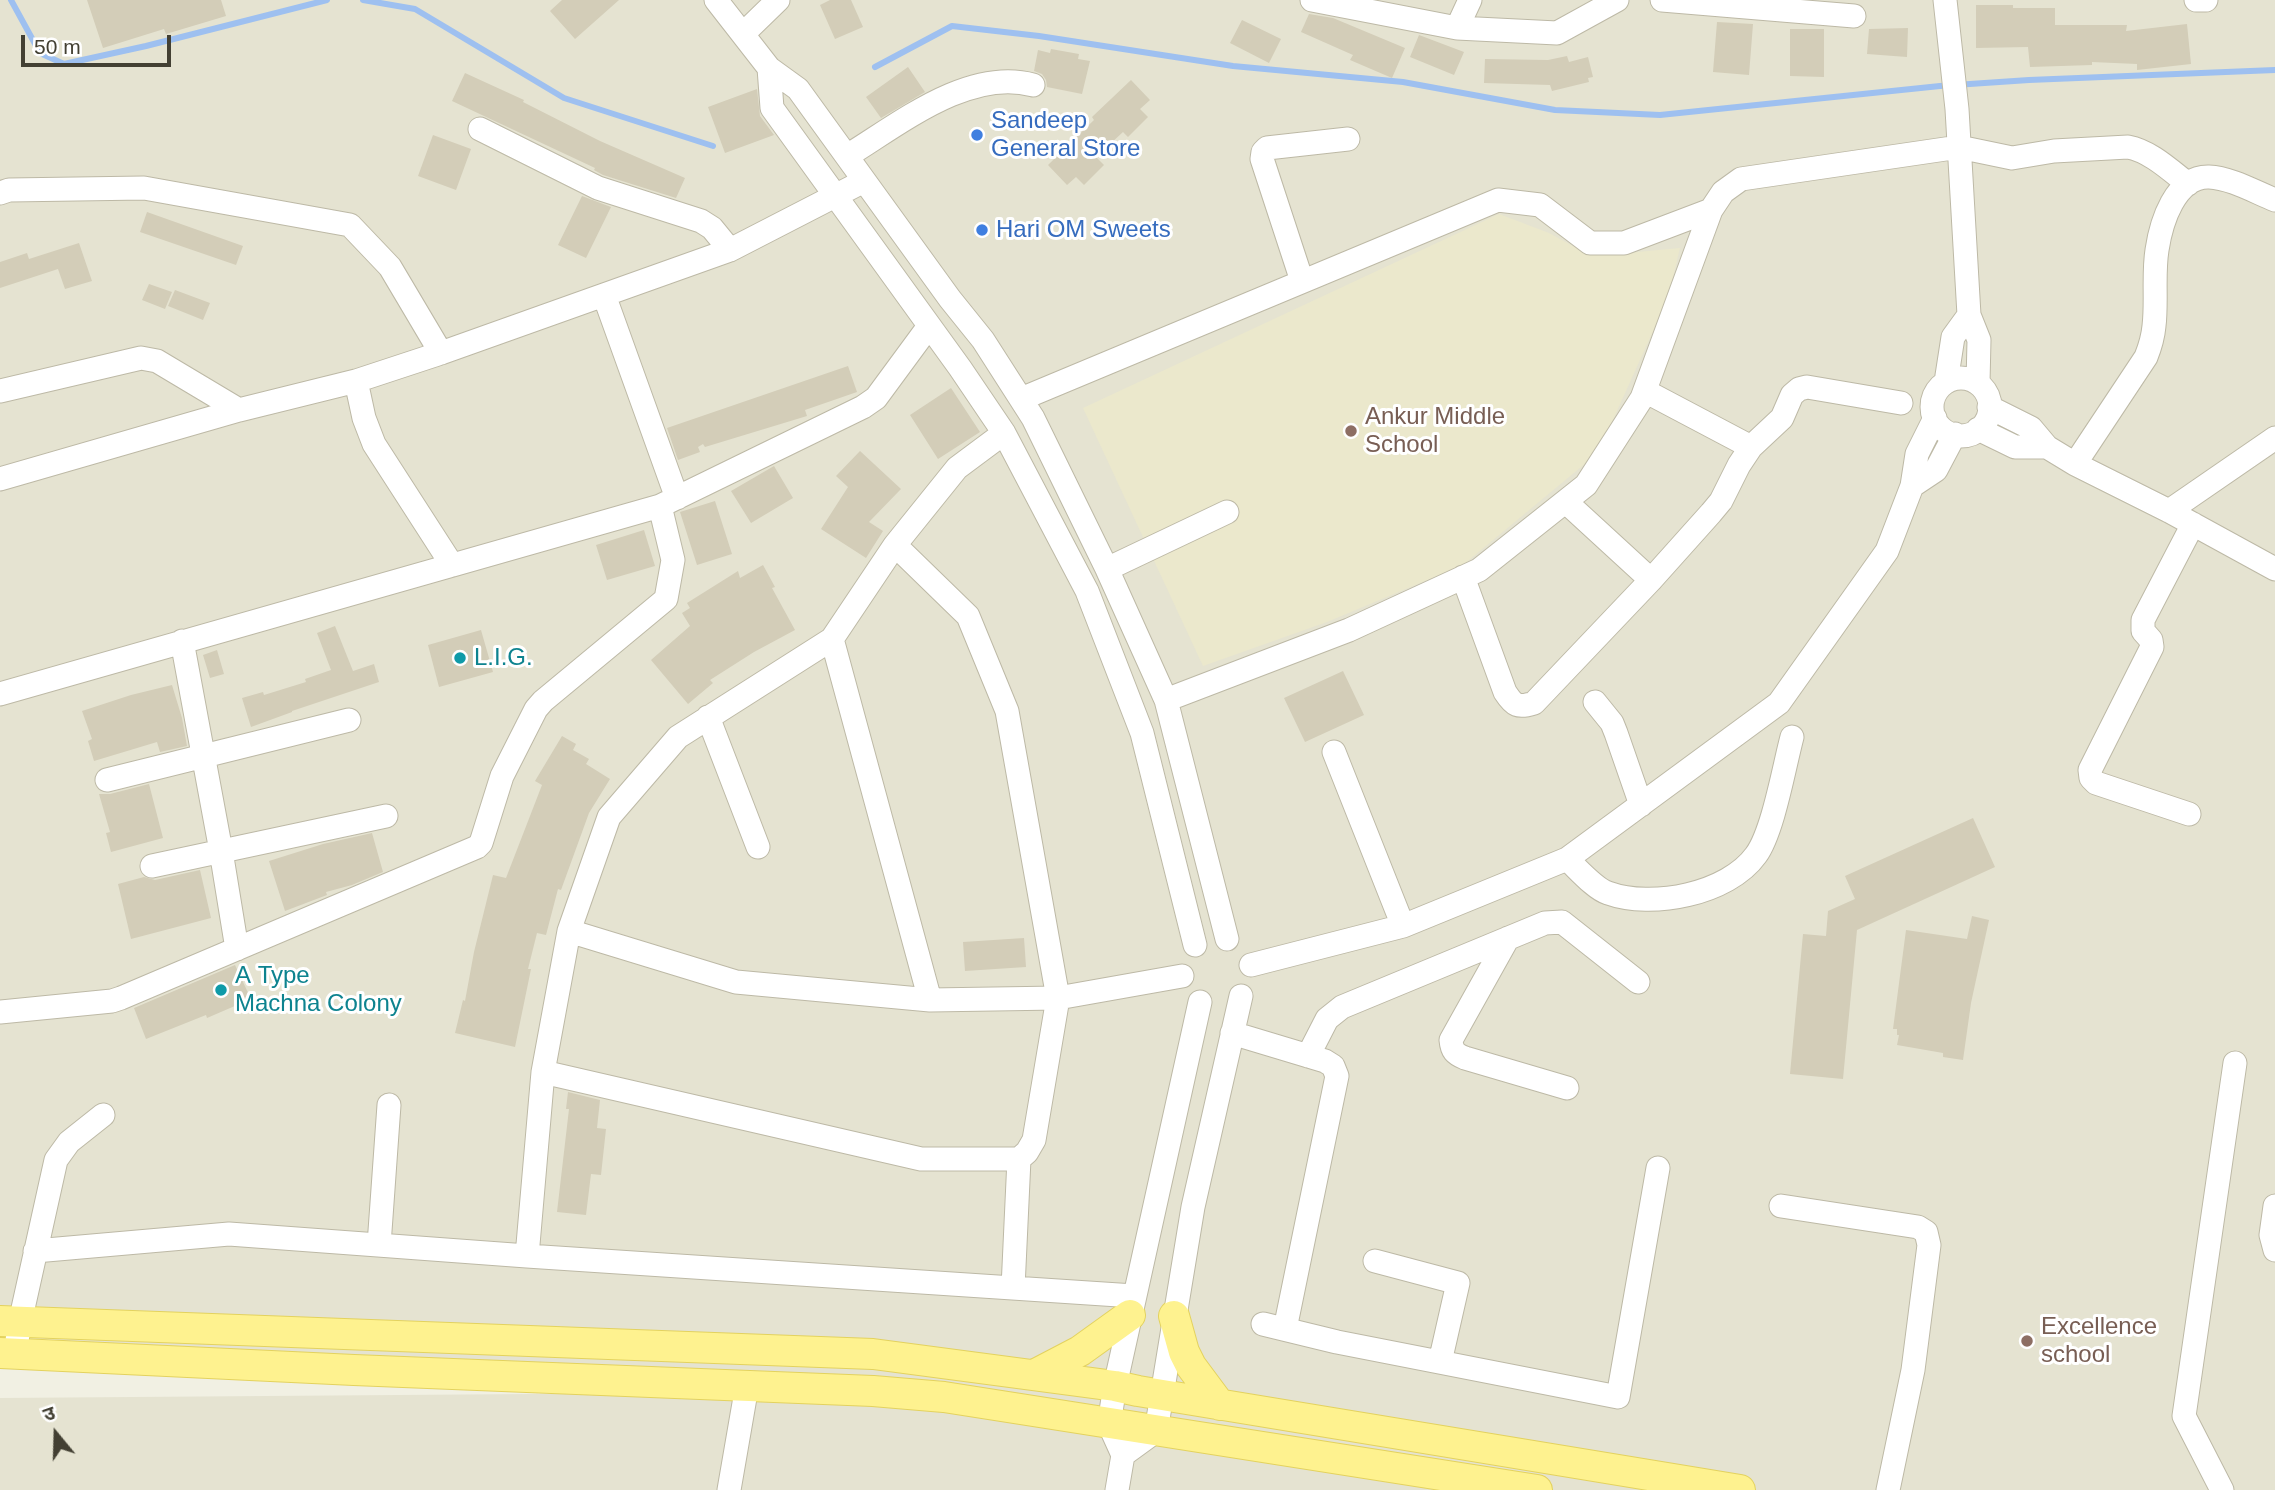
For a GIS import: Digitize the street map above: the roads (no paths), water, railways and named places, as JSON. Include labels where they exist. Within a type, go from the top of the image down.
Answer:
[{"type":"main road","points":[[1034,1376],[1080,1351],[1132,1305]]},
{"type":"main road","points":[[1174,1316],[1184,1352],[1191,1366],[1220,1405]]},
{"type":"main road","points":[[10,1322],[873,1354],[1115,1386],[1740,1490]]},
{"type":"main road","points":[[716,1385],[718,1348]]},
{"type":"main road","points":[[8,1353],[873,1391],[944,1397],[1537,1490]]},
{"type":"main road","points":[[944,1397],[951,1365]]},
{"type":"street","points":[[716,0],[769,68],[798,89],[983,340],[1033,418],[1107,569],[1166,700],[1227,939]]},
{"type":"street","points":[[743,34],[778,0]]},
{"type":"street","points":[[1312,0],[1457,28],[1556,33],[1617,0]]},
{"type":"street","points":[[1457,28],[1470,0]]},
{"type":"street","points":[[1662,0],[1854,16]]},
{"type":"street","points":[[1945,0],[1959,147],[1969,315],[1979,340],[1978,383]]},
{"type":"street","points":[[2196,0],[2206,0]]},
{"type":"street","points":[[769,68],[772,108],[1004,433],[1087,591],[1142,733],[1195,945]]},
{"type":"street","points":[[847,156],[934,102],[959,91],[1018,80],[1033,85]]},
{"type":"street","points":[[480,129],[598,188],[701,220],[712,228],[730,250]]},
{"type":"street","points":[[1302,281],[1262,159],[1263,152],[1266,148],[1348,139]]},
{"type":"street","points":[[1166,700],[1349,630],[1479,570],[1586,485],[1645,391],[1710,210],[1723,192],[1741,179],[1959,147],[2012,159],[2068,150],[2128,147],[2137,148],[2188,184]]},
{"type":"street","points":[[2075,464],[2146,357],[2152,343],[2157,252],[2160,235],[2175,196],[2194,180],[2206,177],[2221,178],[2275,201]]},
{"type":"street","points":[[0,479],[239,410],[356,381],[441,353],[730,250],[864,181]]},
{"type":"street","points":[[0,193],[9,190],[144,188],[349,225],[390,267],[441,353]]},
{"type":"street","points":[[1021,399],[1498,200],[1540,205],[1590,243],[1624,243],[1710,210]]},
{"type":"street","points":[[0,1012],[112,1001],[477,847],[481,843],[502,776],[536,709],[666,599],[673,560],[669,502],[604,295]]},
{"type":"street","points":[[1946,382],[1953,337],[1969,315]]},
{"type":"street","points":[[0,694],[669,502],[863,407],[876,398],[929,326]]},
{"type":"street","points":[[0,391],[141,358],[169,367],[239,410]]},
{"type":"street","points":[[1954,378],[1964,378],[1978,383],[1987,396],[1989,407],[1986,421],[1978,429],[1966,435],[1942,429],[1932,406],[1934,396],[1946,382],[1954,378]]},
{"type":"street","points":[[356,381],[364,418],[374,443],[452,565]]},
{"type":"street","points":[[1463,577],[1505,692],[1513,704],[1521,708],[1534,703],[1651,580],[1721,501],[1738,465],[1751,447],[1782,418],[1792,395],[1799,389],[1807,387],[1901,403]]},
{"type":"street","points":[[1645,391],[1751,447]]},
{"type":"street","points":[[1989,407],[2031,428],[2047,447],[2075,464],[2275,569]]},
{"type":"street","points":[[1251,965],[1403,926],[1567,859],[1780,703],[1887,551],[1912,486],[1917,454],[1935,418]]},
{"type":"street","points":[[1978,429],[2015,447],[2047,447]]},
{"type":"street","points":[[527,1256],[543,1072],[569,931],[609,817],[678,737],[832,639],[895,545],[957,468],[1004,433]]},
{"type":"street","points":[[1912,486],[1936,470],[1955,434]]},
{"type":"street","points":[[2169,511],[2275,438]]},
{"type":"street","points":[[1566,502],[1651,580]]},
{"type":"street","points":[[1107,569],[1227,512]]},
{"type":"street","points":[[2189,814],[2095,783],[2090,770],[2152,647],[2151,640],[2143,631],[2143,620],[2193,524]]},
{"type":"street","points":[[543,1072],[921,1159],[1019,1159],[1027,1152],[1034,1140],[1058,998],[1007,712],[968,616],[895,545]]},
{"type":"street","points":[[832,639],[929,1000]]},
{"type":"street","points":[[182,641],[237,949]]},
{"type":"street","points":[[1595,702],[1612,723],[1641,805]]},
{"type":"street","points":[[708,718],[758,847]]},
{"type":"street","points":[[107,780],[349,720]]},
{"type":"street","points":[[1567,859],[1605,892],[1627,898],[1666,899],[1704,891],[1734,875],[1756,856],[1767,834],[1792,737]]},
{"type":"street","points":[[1334,752],[1403,926]]},
{"type":"street","points":[[152,866],[386,816]]},
{"type":"street","points":[[1308,1056],[1327,1019],[1342,1007],[1545,923],[1562,922],[1638,982]]},
{"type":"street","points":[[569,931],[736,982],[929,1000],[1058,998],[1182,976]]},
{"type":"street","points":[[1508,938],[1451,1040],[1452,1048],[1456,1055],[1567,1088]]},
{"type":"street","points":[[1123,1455],[1156,1431],[1193,1208],[1241,996],[1251,977],[1251,965],[1246,954],[1227,939],[1195,945],[1188,954],[1182,976],[1191,995],[1210,1006],[1221,1006],[1241,996]]},
{"type":"street","points":[[1117,1490],[1123,1455],[1109,1424],[1115,1386],[1200,1002]]},
{"type":"street","points":[[1232,1033],[1325,1061],[1333,1066],[1337,1076],[1274,1327],[1337,1342],[1618,1396],[1658,1168]]},
{"type":"street","points":[[2222,1490],[2185,1421],[2184,1409],[2235,1063]]},
{"type":"street","points":[[379,1245],[389,1105]]},
{"type":"street","points":[[8,1353],[10,1322],[35,1251],[56,1160],[69,1142],[103,1115]]},
{"type":"street","points":[[1013,1288],[1019,1159]]},
{"type":"street","points":[[1781,1206],[1918,1227],[1926,1233],[1929,1245],[1913,1370],[1888,1490]]},
{"type":"street","points":[[2275,1206],[2271,1235],[2275,1250]]},
{"type":"street","points":[[35,1251],[229,1234],[1013,1288],[1132,1305]]},
{"type":"street","points":[[1375,1261],[1458,1283],[1440,1362]]},
{"type":"street","points":[[729,1490],[747,1386]]},
{"type":"waterway","points":[[11,0],[40,53],[64,64],[327,0]]},
{"type":"waterway","points":[[363,0],[415,9],[564,98],[713,146]]},
{"type":"waterway","points":[[875,67],[952,26],[1039,36],[1233,66],[1403,82],[1555,110],[1660,115],[1940,86],[2275,70]]},
{"type":"place","name":"Sandeep General Store","points":[[977,135]]},
{"type":"place","name":"Hari OM Sweets","points":[[982,230]]},
{"type":"place","name":"Ankur Middle School","points":[[1351,431]]},
{"type":"place","name":"L.I.G.","points":[[460,658]]},
{"type":"place","name":"A Type Machna Colony","points":[[221,990]]},
{"type":"place","name":"Excellence school","points":[[2027,1341]]}]
